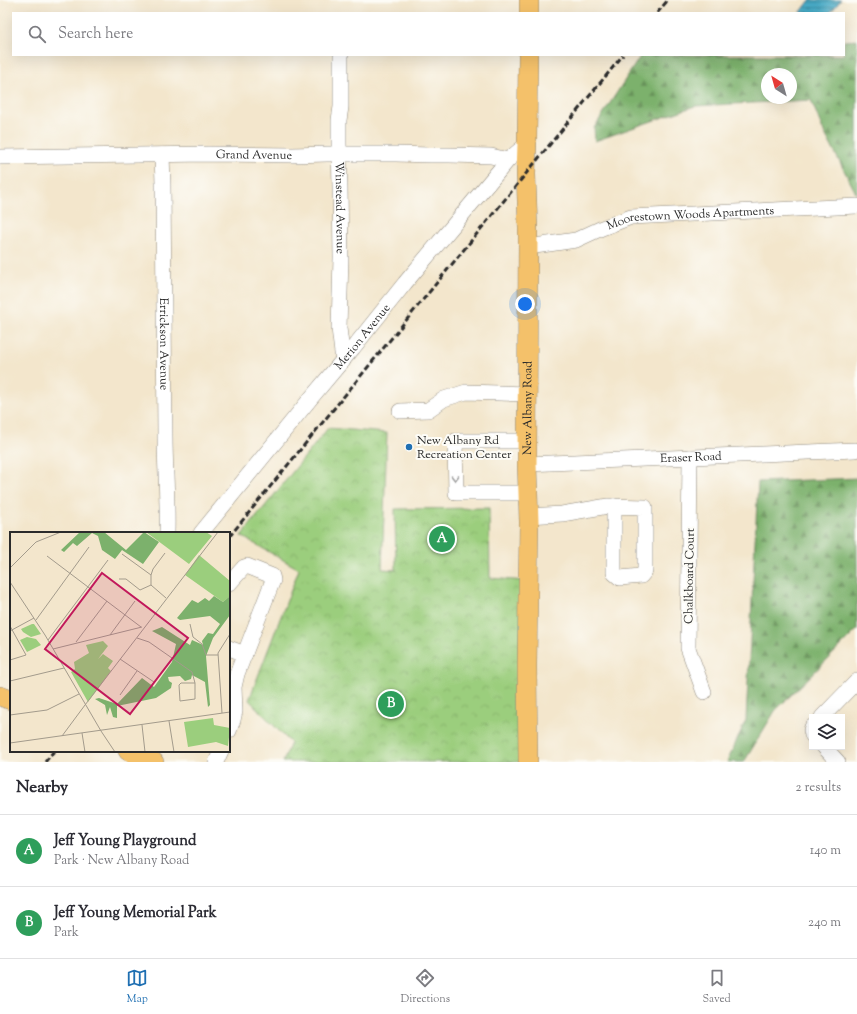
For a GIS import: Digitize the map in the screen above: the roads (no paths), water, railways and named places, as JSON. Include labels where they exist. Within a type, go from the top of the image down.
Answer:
[{"type":"main road","points":[[528,12],[529,0]]},
{"type":"main road","name":"New Albany Road","points":[[528,56],[526,174],[528,247],[526,464],[528,493],[528,762]]},
{"type":"main road","points":[[0,696],[10,700]]},
{"type":"main road","points":[[130,752],[154,762]]},
{"type":"street","name":"Winstead Avenue","points":[[341,56],[341,107],[339,120],[341,258],[339,328],[342,361]]},
{"type":"street","name":"Merion Avenue","points":[[202,532],[405,283],[508,160],[527,144]]},
{"type":"street","name":"Grand Avenue","points":[[0,157],[208,154],[396,154],[430,156],[491,156],[508,160]]},
{"type":"street","name":"Errickson Avenue","points":[[162,155],[165,457],[168,498],[168,532]]},
{"type":"street","name":"Moorestown Woods Apartments","points":[[528,247],[576,240],[631,217],[857,206]]},
{"type":"street","points":[[400,411],[428,410],[444,399],[466,392],[527,394]]},
{"type":"street","points":[[527,441],[454,441],[456,493],[528,493]]},
{"type":"street","name":"Eraser Road","points":[[526,464],[855,450]]},
{"type":"street","name":"Chalkboard Court","points":[[690,457],[688,648],[704,692]]},
{"type":"street","points":[[528,516],[562,514],[608,506],[614,506],[645,507],[645,571],[641,576],[620,578],[614,573],[614,506]]},
{"type":"street","points":[[230,583],[244,567],[247,566],[272,576],[273,580],[237,674],[234,687],[233,720],[230,728]]},
{"type":"street","points":[[230,648],[245,654]]},
{"type":"street","points":[[825,714],[857,682]]},
{"type":"street","points":[[827,750],[838,762]]},
{"type":"street","points":[[216,762],[221,752]]},
{"type":"water","points":[[810,0],[841,0],[831,12],[801,12]]},
{"type":"railway","points":[[658,12],[668,0]]},
{"type":"railway","points":[[230,536],[622,56]]},
{"type":"railway","points":[[45,762],[53,752]]},
{"type":"place","name":"New Albany Rd Recreation Center","points":[[409,447]]},
{"type":"place","name":"Jeff Young Playground","points":[[442,539]]},
{"type":"place","name":"Jeff Young Memorial Park","points":[[391,704]]}]
